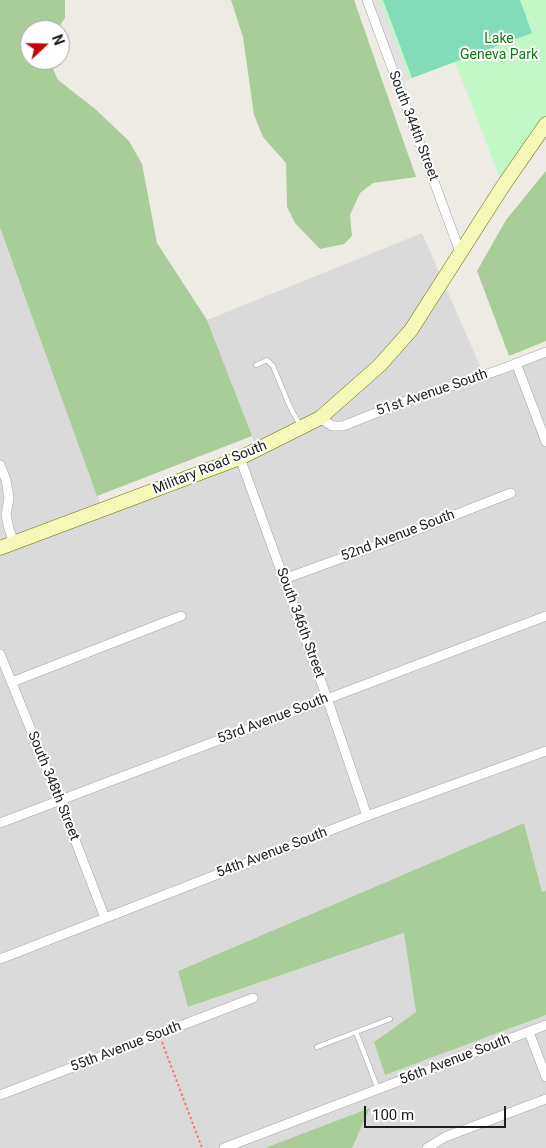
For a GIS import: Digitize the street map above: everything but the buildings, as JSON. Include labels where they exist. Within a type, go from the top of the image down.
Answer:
[{"type":"main road","name":"Military Road South","points":[[0,548],[240,458],[320,418],[380,365],[411,330],[460,252],[546,124]]},
{"type":"street","name":"South 344th Street","points":[[366,0],[460,252]]},
{"type":"street","name":"51st Avenue South","points":[[320,418],[332,426],[343,426],[398,404],[546,352]]},
{"type":"street","points":[[516,364],[546,442]]},
{"type":"street","name":"South 346th Street","points":[[240,458],[327,698],[367,816]]},
{"type":"street","points":[[0,465],[6,480],[9,498],[6,515],[14,543]]},
{"type":"street","name":"52nd Avenue South","points":[[284,579],[511,493]]},
{"type":"street","points":[[12,682],[181,616]]},
{"type":"street","name":"53rd Avenue South","points":[[0,824],[546,616]]},
{"type":"street","name":"South 348th Street","points":[[0,654],[105,918]]},
{"type":"street","name":"54th Avenue South","points":[[0,959],[367,816],[546,750]]},
{"type":"street","name":"55th Avenue South","points":[[0,1095],[252,998]]},
{"type":"street","name":"56th Avenue South","points":[[224,1148],[546,1025]]},
{"type":"street","points":[[529,1032],[546,1077]]},
{"type":"street","points":[[427,1148],[445,1137],[546,1099]]},
{"type":"lane","points":[[256,365],[267,360],[274,366],[290,407],[302,428]]},
{"type":"lane","points":[[317,1047],[390,1019]]},
{"type":"lane","points":[[356,1032],[378,1089]]},
{"type":"path","points":[[160,1035],[202,1148]]},
{"type":"shaded area","points":[[368,0],[380,0],[410,78],[399,82]]},
{"type":"shaded area","points":[[0,229],[103,510],[257,450],[207,320],[422,233],[484,375],[546,350],[546,891],[542,893],[524,823],[178,971],[188,1007],[405,933],[416,1012],[374,1042],[385,1075],[546,1015],[546,1148],[352,1148],[369,1109],[271,1148],[0,1148]]},
{"type":"green space","points":[[0,0],[65,0],[64,20],[20,20],[20,70],[54,70],[58,80],[94,108],[129,141],[142,164],[157,243],[207,320],[252,436],[97,496],[0,228]]},
{"type":"green space","points":[[231,0],[354,0],[416,177],[373,183],[360,193],[350,215],[352,236],[344,244],[320,249],[295,223],[287,207],[286,163],[263,137],[254,115],[243,37]]},
{"type":"green space","name":"Lake Geneva Park","points":[[367,0],[546,0],[546,124],[503,186],[455,62],[397,84]]},
{"type":"green space","points":[[383,0],[520,0],[532,33],[412,78]]},
{"type":"green space","points":[[546,171],[546,341],[509,356],[477,271],[506,220]]},
{"type":"green space","points":[[524,823],[542,892],[546,891],[546,1015],[385,1075],[374,1042],[416,1012],[404,933],[188,1007],[178,971]]},
{"type":"green space","points":[[370,1108],[352,1148],[265,1148]]}]
